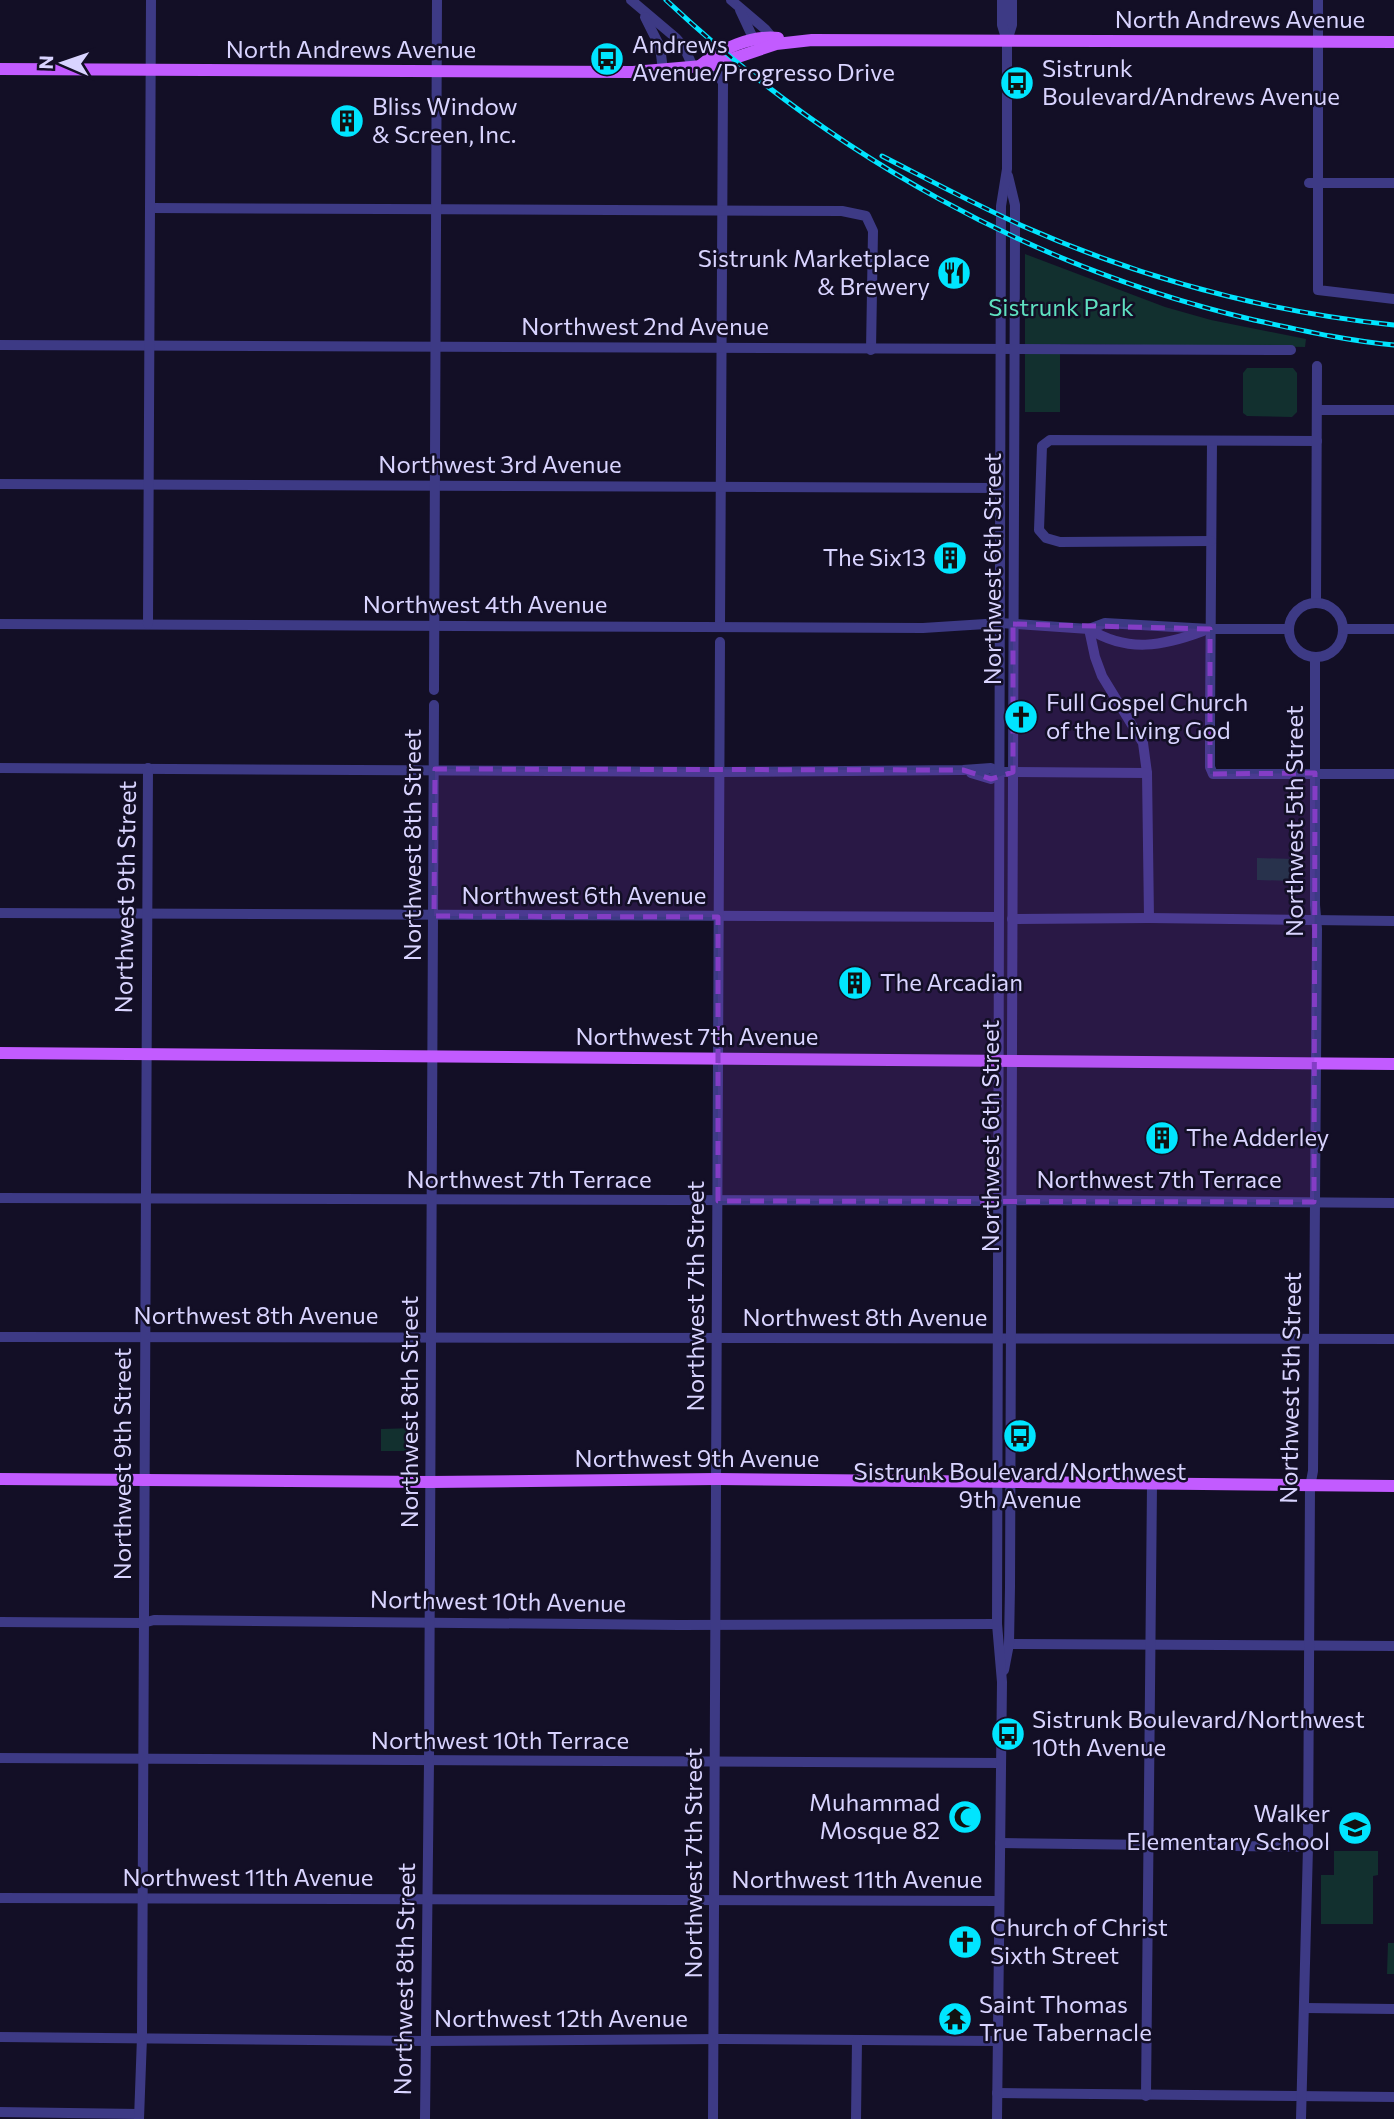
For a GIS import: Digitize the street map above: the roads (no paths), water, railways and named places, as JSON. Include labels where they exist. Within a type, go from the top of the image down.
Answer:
[{"type":"main road","name":"North Andrews Avenue","points":[[703,66],[714,54],[754,40],[1394,42]]},
{"type":"main road","name":"North Andrews Avenue","points":[[0,69],[663,71],[703,66],[774,41]]},
{"type":"main road","name":"Northwest 7th Avenue","points":[[0,1053],[1394,1063]]},
{"type":"main road","name":"Northwest 9th Avenue","points":[[0,1479],[430,1482],[717,1479],[1394,1486]]},
{"type":"street","points":[[148,624],[151,0]]},
{"type":"street","points":[[435,690],[438,0]]},
{"type":"street","points":[[631,0],[677,38],[723,83],[720,628]]},
{"type":"street","points":[[1002,0],[1002,25],[1007,41]]},
{"type":"street","points":[[1007,41],[1012,25],[1012,0]]},
{"type":"street","points":[[1318,0],[1314,183],[1318,290],[1394,299]]},
{"type":"street","points":[[734,2],[754,40]]},
{"type":"street","points":[[734,2],[774,41]]},
{"type":"street","points":[[640,9],[660,47],[663,71]]},
{"type":"street","name":"Northwest 6th Street","points":[[1002,1682],[1009,1644],[997,1340],[1001,198],[1007,169],[1007,41]]},
{"type":"street","name":"Northwest 6th Street","points":[[997,2119],[1002,1682],[997,1624],[1011,1340],[1015,205],[1007,169]]},
{"type":"street","points":[[1314,183],[1394,183]]},
{"type":"street","points":[[151,208],[842,211],[866,216],[873,231],[871,350]]},
{"type":"street","name":"Northwest 2nd Avenue","points":[[0,345],[1291,350]]},
{"type":"street","points":[[1316,603],[1317,366]]},
{"type":"street","points":[[1317,410],[1394,410]]},
{"type":"street","name":"Northwest 6th Street","points":[[1211,541],[1059,542],[1046,538],[1040,530],[1040,458],[1042,446],[1050,440],[1212,441]]},
{"type":"street","points":[[1317,441],[1212,441],[1210,767],[1213,774],[1394,774]]},
{"type":"street","name":"Northwest 3rd Avenue","points":[[0,484],[1000,488]]},
{"type":"street","points":[[1316,603],[1337,613],[1343,629],[1340,643],[1335,649],[1315,657],[1300,651],[1294,645],[1289,629],[1294,614],[1300,608],[1316,603]]},
{"type":"street","name":"Northwest 4th Avenue","points":[[0,624],[720,628],[970,626],[1001,623],[1089,629],[1105,623],[1210,629],[1289,629]]},
{"type":"street","name":"Northwest 4th Avenue","points":[[970,626],[984,629],[1001,638]]},
{"type":"street","points":[[1089,629],[1102,676],[1143,743],[1147,773],[1149,918]]},
{"type":"street","name":"Northwest 4th Avenue","points":[[1089,629],[1103,638],[1138,646],[1172,643],[1210,629]]},
{"type":"street","points":[[1343,629],[1394,629]]},
{"type":"street","name":"Northwest 7th Street","points":[[713,2119],[720,642]]},
{"type":"street","name":"Northwest 5th Street","points":[[1301,2119],[1308,1847],[1316,1063],[1315,657]]},
{"type":"street","name":"Northwest 8th Street","points":[[425,2119],[435,705]]},
{"type":"street","points":[[0,768],[719,772],[991,768],[1000,772],[1147,773]]},
{"type":"street","name":"Northwest 9th Street","points":[[139,2116],[143,1897],[148,768]]},
{"type":"street","name":"Northwest 6th Avenue","points":[[0,913],[999,917]]},
{"type":"street","points":[[1012,919],[1394,920]]},
{"type":"street","name":"Northwest 7th Terrace","points":[[0,1198],[433,1201],[1011,1199],[1394,1203]]},
{"type":"street","name":"Northwest 8th Avenue","points":[[0,1337],[1394,1339]]},
{"type":"street","points":[[1146,2096],[1152,1485]]},
{"type":"street","name":"Northwest 10th Avenue","points":[[0,1622],[143,1623],[153,1620],[997,1624]]},
{"type":"street","points":[[1009,1644],[1394,1646]]},
{"type":"street","name":"Northwest 10th Terrace","points":[[0,1758],[1001,1763]]},
{"type":"street","name":"Northwest 11th Avenue","points":[[1000,1843],[1308,1847]]},
{"type":"street","name":"Northwest 11th Avenue","points":[[0,1898],[999,1901]]},
{"type":"street","points":[[1305,2008],[1394,2009]]},
{"type":"street","name":"Northwest 12th Avenue","points":[[0,2037],[425,2041],[997,2041]]},
{"type":"street","points":[[856,2119],[857,2040]]},
{"type":"street","points":[[997,2094],[1394,2097]]},
{"type":"street","points":[[0,2112],[139,2116]]},
{"type":"railway","points":[[666,0],[730,56],[796,108],[866,156],[939,199],[1014,237],[1092,270],[1172,298],[1289,328],[1394,345]]},
{"type":"railway","points":[[882,156],[1025,227],[1159,277],[1252,302],[1394,325]]},
{"type":"place","name":"Andrews Avenue/Progresso Drive","points":[[607,59]]},
{"type":"place","name":"Sistrunk Boulevard/Andrews Avenue","points":[[1017,83]]},
{"type":"place","name":"Bliss Window & Screen, Inc.","points":[[347,121]]},
{"type":"place","name":"Sistrunk Marketplace & Brewery","points":[[954,273]]},
{"type":"place","name":"The Six13","points":[[950,558]]},
{"type":"place","name":"Full Gospel Church of the Living God","points":[[1021,717]]},
{"type":"place","name":"The Arcadian","points":[[855,983]]},
{"type":"place","name":"The Adderley","points":[[1162,1138]]},
{"type":"place","name":"Sistrunk Boulevard/Northwest 9th Avenue","points":[[1020,1436]]},
{"type":"place","name":"Sistrunk Boulevard/Northwest 10th Avenue","points":[[1008,1734]]},
{"type":"place","name":"Muhammad Mosque 82","points":[[965,1817]]},
{"type":"place","name":"Walker Elementary School","points":[[1355,1828]]},
{"type":"place","name":"Church of Christ Sixth Street","points":[[965,1942]]},
{"type":"place","name":"Saint Thomas True Tabernacle","points":[[955,2019]]},
{"type":"park label","name":"Sistrunk Park","points":[[1061,308]]}]
